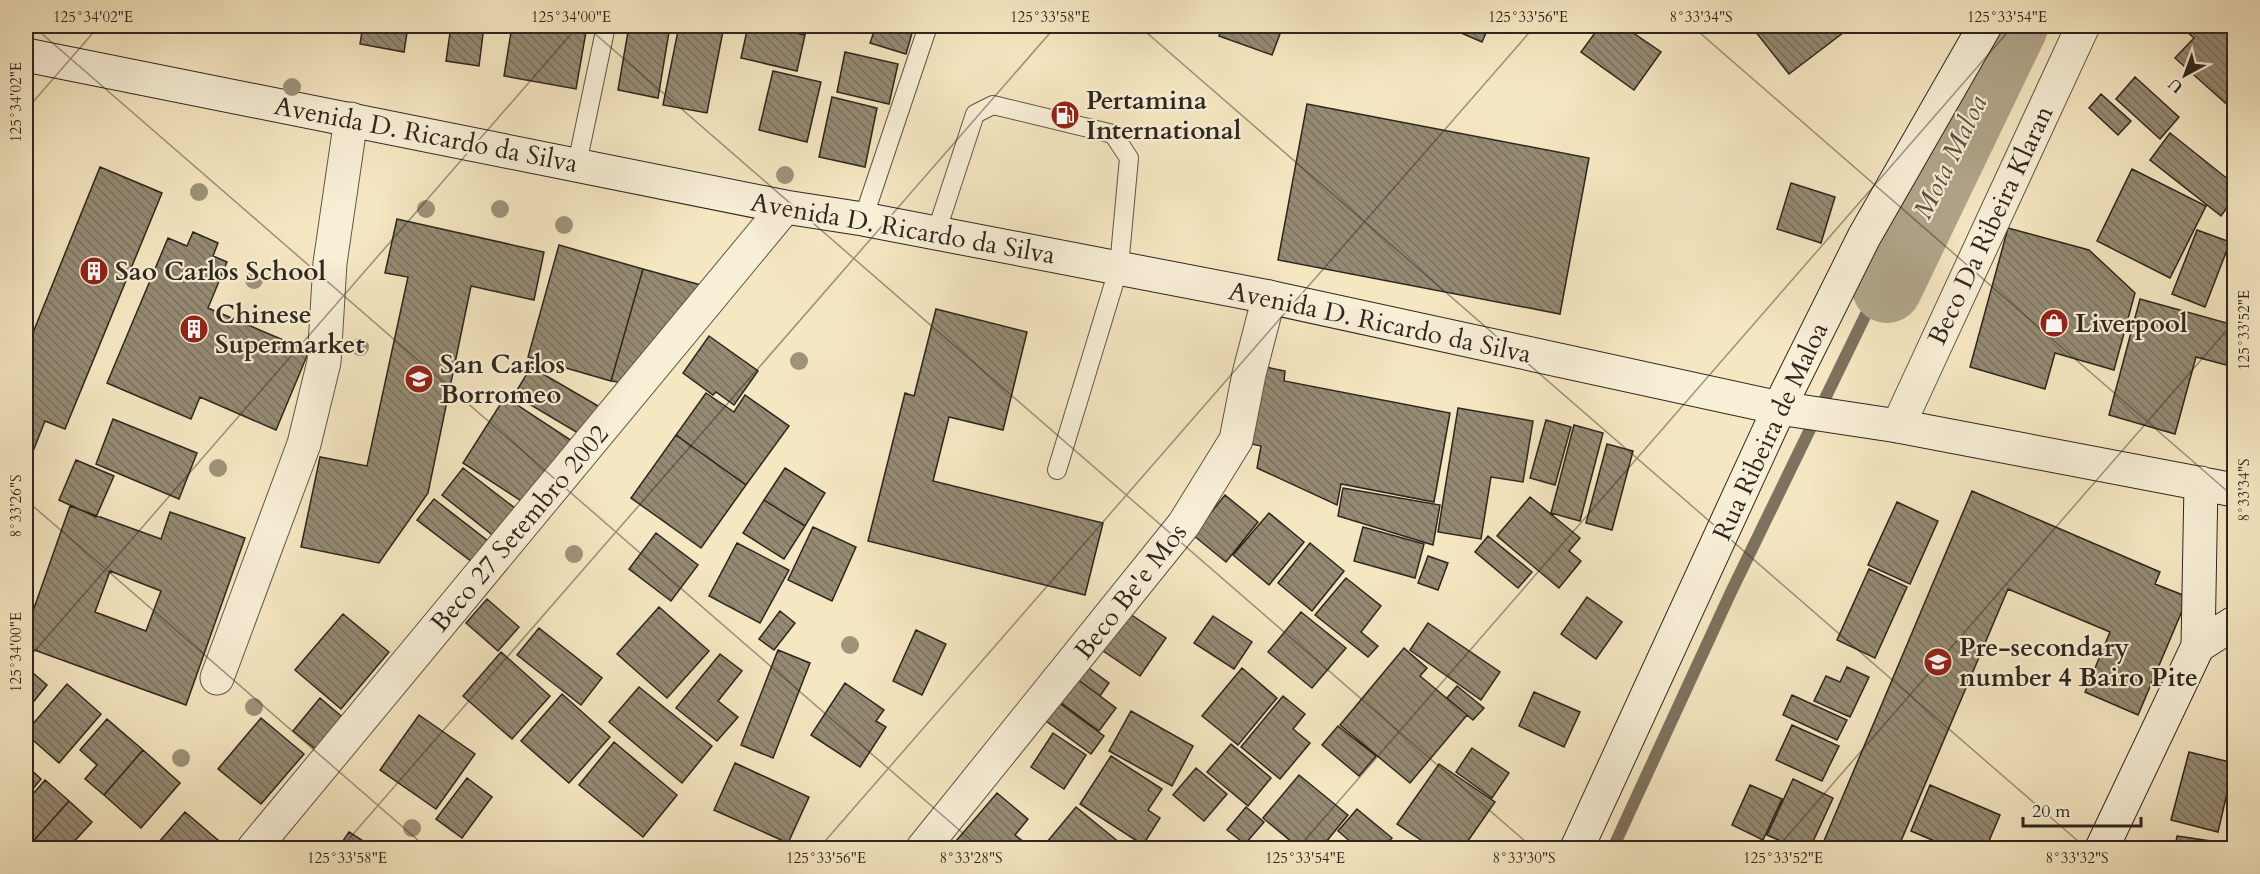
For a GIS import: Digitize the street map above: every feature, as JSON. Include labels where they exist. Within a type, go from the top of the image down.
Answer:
[{"type":"street","name":"Rua Ribeira de Maloa","points":[[1576,849],[1779,408],[1864,237],[1985,26]]},
{"type":"street","name":"Beco Da Ribeira Klaran","points":[[1892,425],[2083,26]]},
{"type":"street","name":"Avenida D. Ricardo da Silva","points":[[26,55],[785,207],[863,219],[1269,297],[1779,408],[1892,425]]},
{"type":"street","points":[[217,678],[304,444],[324,362],[330,263],[351,119]]},
{"type":"street","name":"Beco 27 Setembro 2002","points":[[254,849],[785,207]]},
{"type":"street","name":"Beco Be'e Mos","points":[[923,849],[1184,524],[1236,440],[1249,374],[1269,297]]},
{"type":"street","points":[[1892,425],[2235,490]]},
{"type":"street","points":[[2102,849],[2198,646],[2201,483]]},
{"type":"street","points":[[2198,646],[2235,623]]},
{"type":"lane","points":[[577,164],[606,26]]},
{"type":"lane","points":[[863,219],[928,26]]},
{"type":"lane","points":[[936,233],[975,114],[993,105],[1113,134],[1129,158],[1119,267],[1058,470]]},
{"type":"building","points":[[150,26],[183,26],[181,32]]},
{"type":"building","points":[[363,26],[408,26],[404,52],[360,44]]},
{"type":"building","points":[[451,26],[484,26],[479,66],[446,61]]},
{"type":"building","points":[[512,26],[587,26],[576,89],[504,76]]},
{"type":"building","points":[[629,26],[670,26],[658,98],[618,90]]},
{"type":"building","points":[[679,26],[724,26],[707,113],[663,105]]},
{"type":"building","points":[[748,26],[764,26],[805,35],[797,71],[741,58]]},
{"type":"building","points":[[770,26],[807,26],[805,35]]},
{"type":"building","points":[[876,26],[914,26],[906,54],[870,43]]},
{"type":"building","points":[[1222,26],[1283,26],[1272,55],[1219,36]]},
{"type":"building","points":[[1445,26],[1489,26],[1482,42]]},
{"type":"building","points":[[1600,26],[1623,26],[1661,52],[1634,90],[1581,52]]},
{"type":"building","points":[[1751,26],[1852,26],[1789,74]]},
{"type":"building","points":[[2180,26],[2234,26],[2234,107],[2232,109],[2175,58],[2194,38]]},
{"type":"building","points":[[845,52],[898,64],[889,104],[837,92]]},
{"type":"building","points":[[773,71],[821,82],[807,142],[759,130]]},
{"type":"building","points":[[2135,77],[2179,117],[2160,139],[2116,99]]},
{"type":"building","points":[[2101,94],[2131,121],[2118,135],[2089,108]]},
{"type":"building","points":[[832,97],[877,108],[865,167],[819,157]]},
{"type":"building","points":[[1307,104],[1589,158],[1560,314],[1278,260]]},
{"type":"building","points":[[2170,133],[2234,184],[2234,198],[2221,216],[2150,160]]},
{"type":"building","name":"Sao Carlos School","points":[[100,167],[162,193],[65,429],[45,421],[26,469],[26,350]]},
{"type":"building","points":[[2132,169],[2206,206],[2170,278],[2097,241]]},
{"type":"building","points":[[1791,183],[1835,197],[1821,243],[1777,229]]},
{"type":"building","name":"San Carlos Borromeo","points":[[397,219],[544,252],[534,300],[471,286],[428,493],[379,563],[301,547],[320,457],[367,466],[408,277],[385,273]]},
{"type":"building","name":"Liverpool","points":[[2008,228],[2089,250],[2135,293],[2114,370],[2055,353],[2045,389],[1970,367]]},
{"type":"building","points":[[2197,230],[2230,242],[2205,307],[2172,294]]},
{"type":"building","name":"Chinese Supermarket","points":[[193,232],[218,243],[213,256],[227,262],[208,308],[309,351],[276,430],[200,397],[191,419],[107,383],[168,238],[187,246]]},
{"type":"building","points":[[559,245],[643,269],[611,381],[528,357]]},
{"type":"building","points":[[643,269],[708,287],[631,384],[611,381]]},
{"type":"building","points":[[2140,299],[2234,325],[2234,367],[2196,357],[2175,434],[2109,415]]},
{"type":"building","points":[[936,309],[1027,332],[1003,430],[949,417],[933,481],[1103,523],[1085,595],[868,541],[905,393],[914,396]]},
{"type":"building","points":[[709,336],[758,371],[734,405],[716,392],[713,395],[683,373]]},
{"type":"building","points":[[1256,365],[1285,371],[1284,381],[1450,413],[1434,502],[1341,484],[1337,505],[1257,468],[1261,446],[1243,442]]},
{"type":"building","points":[[531,367],[600,407],[583,436],[514,395]]},
{"type":"building","points":[[706,393],[734,412],[745,395],[789,426],[746,485],[676,435]]},
{"type":"building","points":[[505,397],[572,441],[529,506],[463,463]]},
{"type":"building","points":[[1458,408],[1533,421],[1523,482],[1491,477],[1481,539],[1438,532]]},
{"type":"building","points":[[113,419],[197,453],[179,499],[96,464]]},
{"type":"building","points":[[1546,420],[1571,427],[1555,485],[1530,478]]},
{"type":"building","points":[[1574,425],[1603,433],[1580,521],[1551,513]]},
{"type":"building","points":[[676,435],[746,485],[701,548],[631,498]]},
{"type":"building","points":[[1607,444],[1633,451],[1612,530],[1586,523]]},
{"type":"building","points":[[76,460],[114,476],[96,517],[59,500]]},
{"type":"building","points":[[463,468],[516,509],[495,537],[442,495]]},
{"type":"building","points":[[785,468],[825,493],[805,526],[764,500]]},
{"type":"building","points":[[1343,488],[1440,505],[1433,545],[1338,516]]},
{"type":"building","name":"Pre-secondary number 4 Bairo Pite","points":[[1972,491],[2160,572],[2155,584],[2188,597],[2138,715],[2085,692],[2110,632],[2008,589],[1898,848],[1821,848]]},
{"type":"building","points":[[1225,495],[1258,522],[1226,562],[1193,535]]},
{"type":"building","points":[[1530,497],[1580,538],[1569,551],[1581,561],[1559,588],[1497,536]]},
{"type":"building","points":[[434,499],[488,541],[472,562],[417,520]]},
{"type":"building","points":[[764,500],[805,526],[784,559],[743,533]]},
{"type":"building","points":[[1897,502],[1938,521],[1910,584],[1868,565]]},
{"type":"building","points":[[70,506],[161,539],[170,512],[245,538],[186,705],[26,647],[26,631]],"holes":[[[110,571],[161,591],[146,631],[95,612]]]},
{"type":"building","points":[[1269,513],[1304,542],[1269,585],[1233,555]]},
{"type":"building","points":[[813,527],[856,547],[832,601],[788,580]]},
{"type":"building","points":[[1363,527],[1424,544],[1415,578],[1354,561]]},
{"type":"building","points":[[656,533],[698,565],[671,601],[629,569]]},
{"type":"building","points":[[1488,536],[1532,572],[1518,588],[1475,552]]},
{"type":"building","points":[[737,543],[789,570],[760,623],[709,596]]},
{"type":"building","points":[[1310,543],[1344,571],[1312,611],[1278,583]]},
{"type":"building","points":[[1428,556],[1448,563],[1438,590],[1418,583]]},
{"type":"building","points":[[1869,569],[1907,587],[1875,658],[1837,640]]},
{"type":"building","points":[[1346,578],[1381,606],[1361,632],[1378,646],[1368,657],[1315,615]]},
{"type":"building","points":[[1587,597],[1622,622],[1596,659],[1561,634]]},
{"type":"building","points":[[487,599],[519,627],[498,651],[466,623]]},
{"type":"building","points":[[659,607],[709,651],[667,698],[617,654]]},
{"type":"building","points":[[1121,608],[1166,638],[1140,676],[1096,646]]},
{"type":"building","points":[[780,611],[795,623],[774,650],[759,639]]},
{"type":"building","points":[[1301,612],[1346,648],[1312,688],[1268,652]]},
{"type":"building","points":[[343,614],[389,652],[341,709],[295,670]]},
{"type":"building","points":[[1213,616],[1252,642],[1234,669],[1194,643]]},
{"type":"building","points":[[1428,623],[1500,672],[1481,700],[1410,650]]},
{"type":"building","points":[[539,628],[602,678],[581,705],[517,655]]},
{"type":"building","points":[[916,630],[946,644],[922,695],[893,681]]},
{"type":"building","points":[[1404,648],[1427,668],[1420,676],[1467,715],[1410,783],[1340,725]]},
{"type":"building","points":[[778,650],[810,663],[773,758],[741,745]]},
{"type":"building","points":[[501,652],[550,696],[512,739],[463,696]]},
{"type":"building","points":[[720,654],[742,671],[718,701],[738,717],[717,741],[676,708]]},
{"type":"building","points":[[1079,661],[1109,683],[1100,696],[1069,673]]},
{"type":"building","points":[[26,667],[47,685],[26,711]]},
{"type":"building","points":[[1847,667],[1869,677],[1850,717],[1814,701],[1826,676],[1840,682]]},
{"type":"building","points":[[1242,668],[1277,698],[1238,745],[1202,716]]},
{"type":"building","points":[[1069,673],[1116,708],[1099,731],[1052,696]]},
{"type":"building","points":[[845,683],[884,710],[876,721],[886,727],[860,767],[811,735]]},
{"type":"building","points":[[67,684],[101,714],[59,763],[26,732]]},
{"type":"building","points":[[1457,686],[1484,708],[1473,720],[1447,698]]},
{"type":"building","points":[[639,687],[712,746],[682,783],[609,722]]},
{"type":"building","points":[[1534,692],[1580,712],[1564,747],[1519,726]]},
{"type":"building","points":[[562,694],[610,737],[569,783],[521,741]]},
{"type":"building","points":[[1792,695],[1847,720],[1837,740],[1783,715]]},
{"type":"building","points":[[1283,696],[1305,714],[1293,729],[1310,743],[1280,779],[1241,747]]},
{"type":"building","points":[[1051,697],[1104,736],[1091,754],[1038,715]]},
{"type":"building","points":[[320,698],[346,720],[319,752],[293,731]]},
{"type":"building","points":[[1131,711],[1193,746],[1172,786],[1109,751]]},
{"type":"building","points":[[419,715],[475,754],[436,809],[380,770]]},
{"type":"building","points":[[261,718],[304,754],[261,804],[218,769]]},
{"type":"building","points":[[107,719],[143,750],[104,795],[85,779],[97,765],[80,750]]},
{"type":"building","points":[[1792,725],[1839,746],[1822,781],[1776,760]]},
{"type":"building","points":[[1338,726],[1376,756],[1359,776],[1322,745]]},
{"type":"building","points":[[1053,733],[1086,755],[1064,789],[1031,767]]},
{"type":"building","points":[[614,742],[677,795],[643,837],[579,785]]},
{"type":"building","points":[[1231,744],[1271,778],[1248,806],[1207,772]]},
{"type":"building","points":[[1472,748],[1509,773],[1492,798],[1456,772]]},
{"type":"building","points":[[143,750],[180,783],[141,828],[104,795]]},
{"type":"building","points":[[2189,752],[2234,763],[2218,832],[2171,820]]},
{"type":"building","points":[[1111,756],[1162,789],[1148,810],[1160,818],[1143,845],[1080,804]]},
{"type":"building","points":[[735,763],[809,797],[788,843],[714,810]]},
{"type":"building","points":[[1439,764],[1495,802],[1463,848],[1433,848],[1397,824]]},
{"type":"building","points":[[26,765],[41,779],[26,797]]},
{"type":"building","points":[[1196,768],[1227,794],[1204,821],[1173,795]]},
{"type":"building","points":[[1299,775],[1348,815],[1321,848],[1299,848],[1263,818]]},
{"type":"building","points":[[467,778],[492,797],[462,838],[436,819]]},
{"type":"building","points":[[1793,779],[1833,798],[1810,848],[1797,848],[1767,835]]},
{"type":"building","points":[[45,780],[69,801],[28,847],[26,845],[26,802]]},
{"type":"building","points":[[1750,785],[1782,799],[1763,840],[1732,825]]},
{"type":"building","points":[[1930,785],[2000,815],[1986,848],[1951,848],[1911,831]]},
{"type":"building","points":[[2234,785],[2234,839],[2227,837]]},
{"type":"building","points":[[997,793],[1028,819],[1015,835],[1031,848],[950,848]]},
{"type":"building","points":[[69,801],[92,822],[68,848],[29,848],[28,847]]},
{"type":"building","points":[[1076,807],[1126,848],[1042,848]]},
{"type":"building","points":[[1246,807],[1264,822],[1245,844],[1227,830]]},
{"type":"building","points":[[1357,809],[1392,838],[1383,848],[1358,848],[1338,831]]},
{"type":"building","points":[[185,812],[225,846],[223,848],[166,848],[159,842]]},
{"type":"building","points":[[349,832],[374,848],[338,848]]},
{"type":"building","points":[[2177,836],[2224,843],[2223,848],[2175,848]]},
{"type":"building","points":[[1722,841],[1750,848],[1720,848]]},
{"type":"waterway","points":[[1613,848],[1731,592],[2006,26]]},
{"type":"waterway","name":"Mota Maloa","points":[[1887,288],[2013,26]]},
{"type":"place","name":"Pertamina International","points":[[1065,115]]},
{"type":"place","name":"Sao Carlos School","points":[[94,271]]},
{"type":"place","name":"Liverpool","points":[[2054,323]]},
{"type":"place","name":"Chinese Supermarket","points":[[194,329]]},
{"type":"place","name":"San Carlos Borromeo","points":[[419,379]]},
{"type":"place","name":"Pre-secondary number 4 Bairo Pite","points":[[1938,662]]}]
